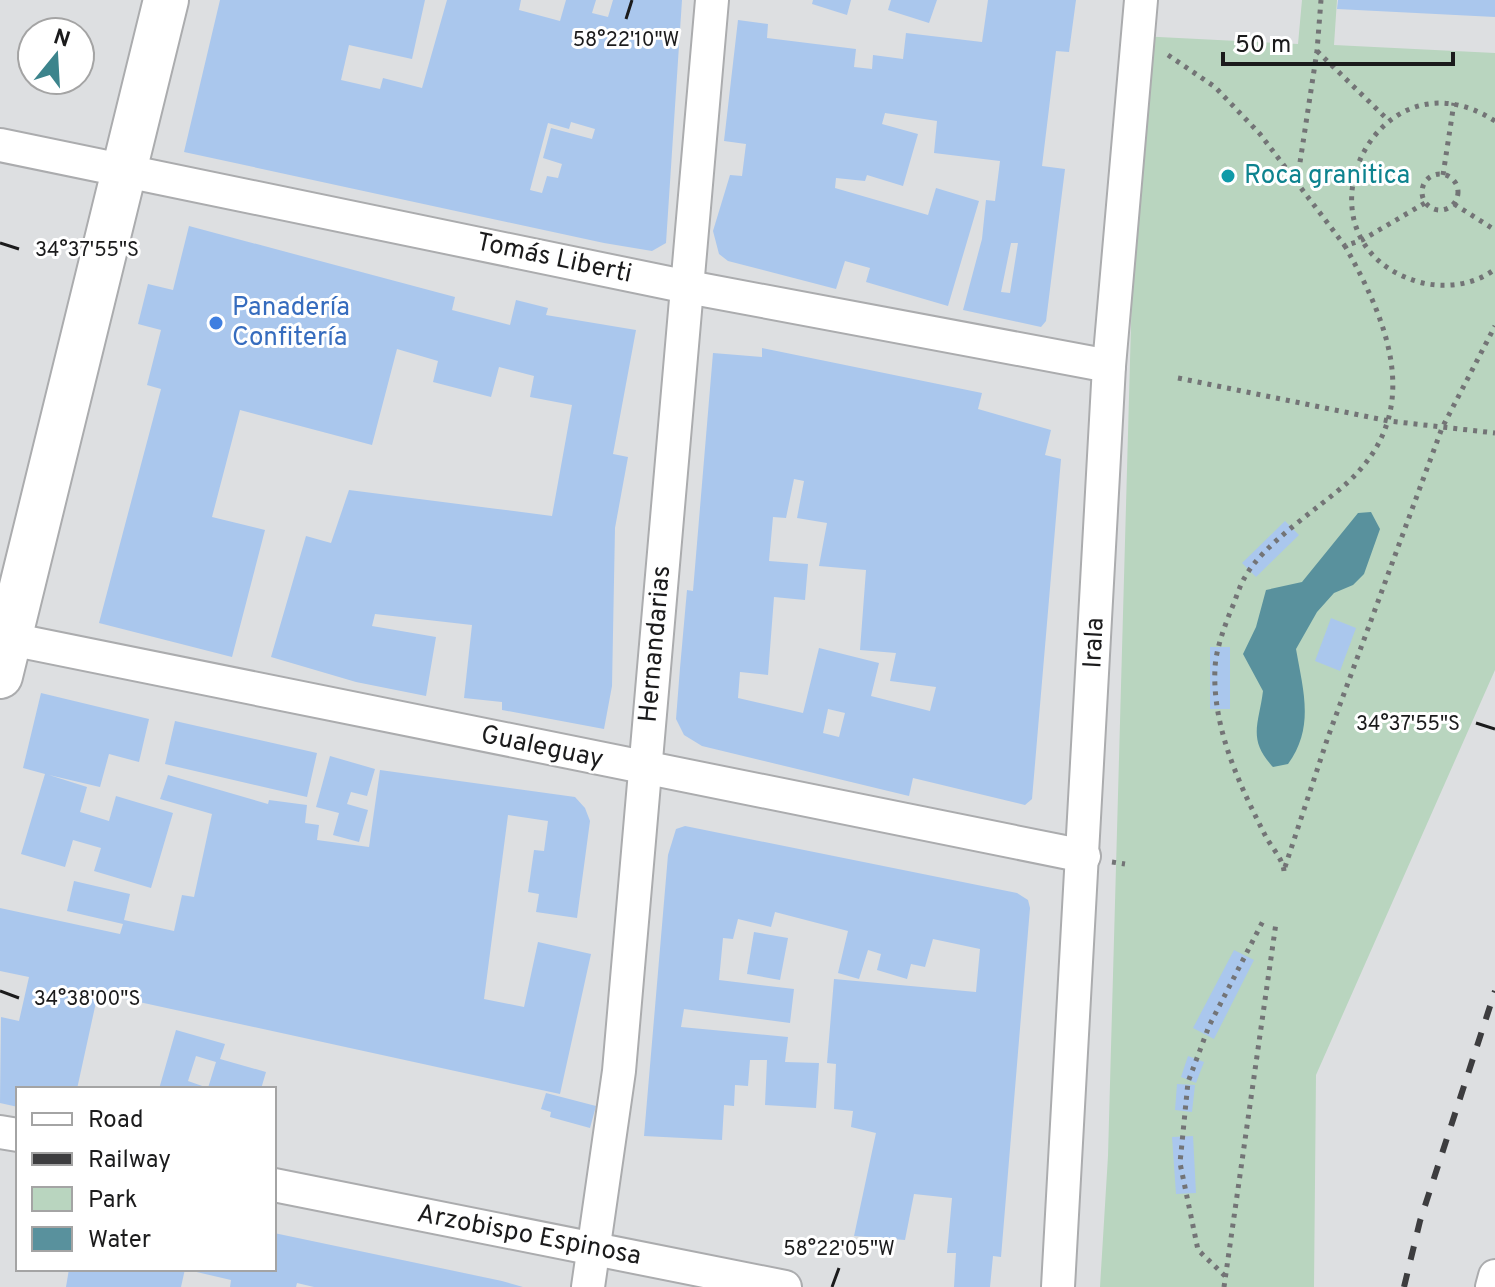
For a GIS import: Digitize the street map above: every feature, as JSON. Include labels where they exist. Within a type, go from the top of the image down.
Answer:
[{"type":"main road","points":[[3,650],[166,0]]},
{"type":"street","name":"Hernandarias","points":[[588,1287],[615,1115],[712,0]]},
{"type":"street","name":"Irala","points":[[1058,1287],[1109,366],[1141,0]]},
{"type":"street","name":"Tomás Liberti","points":[[0,145],[688,287],[1109,366]]},
{"type":"street","name":"Gualeguay","points":[[3,650],[645,769],[1084,856]]},
{"type":"street","name":"Arzobispo Espinosa","points":[[276,1185],[785,1287]]},
{"type":"street","points":[[1492,1287],[1495,1276]]},
{"type":"path","points":[[1297,183],[1317,51],[1321,0]]},
{"type":"path","points":[[1139,36],[1215,87],[1260,134],[1345,246],[1376,301],[1389,353],[1394,398],[1389,421],[1372,454],[1348,482],[1295,525],[1245,575],[1223,633],[1215,668],[1221,729],[1237,777],[1266,839],[1285,869],[1328,737],[1442,428],[1495,326]]},
{"type":"path","points":[[1317,51],[1388,120]]},
{"type":"path","points":[[1443,175],[1454,103]]},
{"type":"path","points":[[1495,121],[1477,110],[1454,103],[1422,105],[1388,120],[1363,147],[1352,177],[1351,210],[1362,240],[1387,268],[1402,277],[1432,286],[1458,285],[1495,269]]},
{"type":"path","points":[[1443,175],[1450,176],[1458,187],[1454,204],[1446,211],[1433,210],[1425,203],[1422,190],[1427,179],[1443,175]]},
{"type":"path","points":[[1345,246],[1362,240],[1425,203]]},
{"type":"path","points":[[1454,204],[1495,230]]},
{"type":"path","points":[[1178,378],[1389,421],[1495,433]]},
{"type":"path","points":[[1225,1276],[1198,1250],[1180,1163],[1188,1082],[1209,1026],[1263,921]]},
{"type":"path","points":[[1224,1287],[1276,923]]},
{"type":"green space","points":[[1302,0],[1337,0],[1334,45],[1495,53],[1495,670],[1316,1075],[1314,1287],[1100,1287],[1108,1156],[1139,36],[1298,44]]},
{"type":"water","points":[[1371,512],[1380,529],[1364,574],[1353,585],[1334,593],[1317,612],[1296,649],[1305,708],[1302,736],[1288,764],[1273,767],[1257,739],[1263,691],[1243,654],[1256,627],[1266,590],[1302,582],[1358,513]]},
{"type":"building","points":[[220,0],[425,0],[412,59],[349,45],[341,80],[380,89],[383,78],[422,88],[447,0],[521,0],[519,10],[560,21],[566,0],[596,0],[592,13],[608,17],[613,0],[682,0],[666,243],[652,251],[184,152]],"holes":[[[571,122],[595,129],[592,139],[551,128],[543,158],[562,164],[558,178],[547,176],[542,193],[530,190],[548,123],[569,129]]]},
{"type":"building","points":[[813,0],[851,0],[847,15],[812,4]]},
{"type":"building","points":[[891,0],[937,0],[929,23],[888,10]]},
{"type":"building","points":[[988,0],[1076,0],[1069,52],[1056,51],[1042,166],[1065,169],[1046,321],[1041,327],[963,310],[982,239],[986,200],[995,201],[1000,161],[934,153],[937,121],[885,113],[882,124],[918,134],[903,186],[867,175],[865,181],[836,178],[835,188],[928,215],[936,188],[979,201],[948,306],[866,282],[870,268],[845,261],[836,289],[728,261],[719,254],[713,231],[730,175],[742,176],[746,144],[724,141],[738,20],[768,24],[767,38],[856,49],[854,67],[872,69],[873,55],[903,59],[906,33],[982,42]],"holes":[[[1011,243],[1018,243],[1010,293],[1001,292]]]},
{"type":"building","points":[[1338,0],[1495,0],[1495,17],[1337,9]]},
{"type":"building","points":[[189,226],[455,297],[452,310],[510,325],[516,300],[548,308],[546,315],[636,330],[613,454],[628,457],[615,528],[612,686],[604,729],[502,710],[502,702],[464,698],[472,625],[375,614],[372,626],[436,637],[426,696],[356,682],[271,657],[306,536],[331,543],[349,490],[552,516],[572,405],[530,397],[534,376],[499,367],[491,397],[433,382],[438,361],[397,349],[372,445],[240,410],[212,517],[265,530],[232,657],[99,623],[161,389],[147,385],[161,330],[138,324],[148,284],[173,290]]},
{"type":"building","points":[[762,348],[982,393],[978,409],[1051,430],[1045,455],[1061,459],[1032,799],[1025,805],[913,778],[909,796],[702,746],[684,735],[676,719],[687,590],[693,591],[713,353],[762,357]],"holes":[[[794,479],[804,481],[797,518],[827,523],[819,566],[866,570],[860,650],[896,653],[890,681],[936,687],[930,711],[871,696],[879,663],[819,648],[803,713],[738,698],[740,672],[768,675],[774,597],[805,600],[808,564],[769,561],[773,517],[786,518]],[[828,709],[845,713],[839,737],[823,733]]]},
{"type":"building","points":[[1285,521],[1299,535],[1256,577],[1242,563]]},
{"type":"building","points":[[1331,618],[1356,628],[1340,671],[1315,661]]},
{"type":"building","points":[[1210,647],[1230,647],[1230,709],[1210,709]]},
{"type":"building","points":[[41,693],[149,719],[139,762],[109,754],[100,787],[49,775],[87,787],[80,812],[109,821],[116,796],[173,813],[151,888],[94,871],[101,848],[73,840],[65,867],[21,854],[45,774],[23,768]]},
{"type":"building","points":[[175,721],[317,753],[307,797],[165,764]]},
{"type":"building","points":[[330,756],[375,769],[367,796],[351,792],[347,804],[368,810],[359,842],[333,835],[339,813],[316,807]]},
{"type":"building","points":[[380,770],[575,797],[585,808],[590,821],[577,918],[536,912],[539,894],[528,892],[534,850],[544,851],[548,821],[508,815],[484,999],[524,1007],[538,942],[591,954],[560,1094],[98,993],[77,1087],[16,1087],[16,1107],[0,1103],[1,1017],[19,1021],[29,977],[0,971],[0,908],[120,934],[123,924],[67,911],[74,881],[130,894],[124,920],[174,931],[182,895],[194,897],[212,814],[160,799],[168,775],[268,804],[269,800],[307,805],[305,823],[319,825],[317,840],[369,847]]},
{"type":"building","points":[[685,826],[1017,893],[1028,900],[1030,908],[1001,1257],[993,1256],[990,1287],[954,1287],[956,1253],[947,1253],[952,1198],[914,1194],[905,1240],[854,1236],[876,1133],[851,1127],[853,1111],[834,1109],[836,1064],[827,1063],[834,979],[976,992],[980,949],[933,939],[925,967],[911,964],[907,979],[877,970],[881,954],[868,950],[859,979],[838,973],[848,931],[775,912],[771,927],[738,919],[733,939],[723,938],[719,980],[794,989],[790,1023],[684,1009],[681,1027],[788,1037],[785,1062],[819,1063],[816,1108],[765,1105],[767,1060],[750,1060],[748,1086],[735,1085],[734,1106],[724,1105],[722,1140],[644,1136],[668,855],[676,829]]},
{"type":"building","points":[[754,932],[788,938],[780,980],[747,974]]},
{"type":"building","points":[[1234,950],[1254,960],[1214,1039],[1193,1028]]},
{"type":"building","points":[[176,1030],[225,1044],[220,1059],[266,1072],[262,1087],[208,1087],[216,1062],[196,1056],[188,1081],[205,1087],[160,1087]]},
{"type":"building","points":[[1188,1056],[1204,1062],[1196,1083],[1181,1077]]},
{"type":"building","points":[[1177,1084],[1195,1085],[1192,1112],[1175,1110]]},
{"type":"building","points":[[546,1093],[596,1106],[590,1128],[550,1117],[551,1112],[541,1109]]},
{"type":"building","points":[[1193,1136],[1196,1193],[1176,1194],[1172,1137]]},
{"type":"building","points":[[276,1233],[523,1287],[314,1287],[297,1283],[296,1287],[230,1287],[231,1280],[192,1271],[276,1271]]},
{"type":"building","points":[[69,1271],[185,1271],[181,1287],[66,1287]]},
{"type":"railway","points":[[1404,1287],[1420,1221],[1495,991]]},
{"type":"place","name":"Roca granitica","points":[[1228,176]]},
{"type":"place","name":"Panadería Confitería","points":[[216,323]]}]
